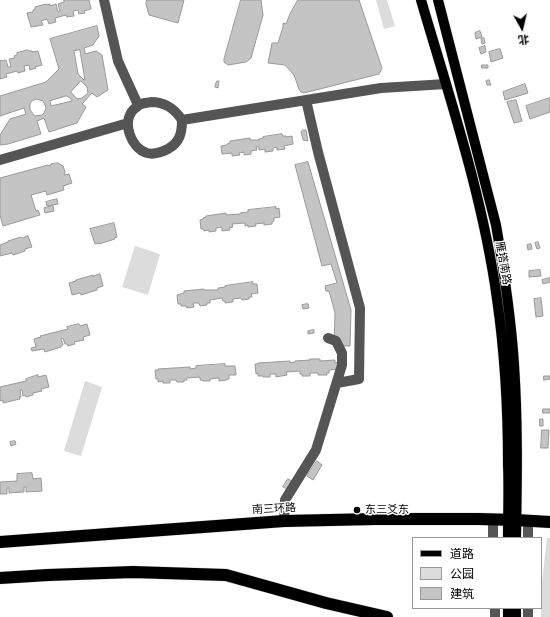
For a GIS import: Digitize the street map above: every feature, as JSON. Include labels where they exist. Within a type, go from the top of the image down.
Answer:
[{"type":"highway","name":"南三环路","points":[[0,542],[284,521],[493,519],[550,522]]},
{"type":"highway","points":[[0,578],[133,572],[226,575],[387,617]]},
{"type":"main road","name":"雁塔南路","points":[[421,0],[474,181],[487,240],[497,299],[502,340],[507,409],[508,466],[517,520],[508,537]]},
{"type":"main road","name":"雁塔南路","points":[[438,0],[494,218],[500,250],[514,363],[516,408],[516,537]]},
{"type":"street","points":[[104,0],[118,61],[138,105]]},
{"type":"street","points":[[182,120],[381,88],[446,84]]},
{"type":"street","points":[[306,100],[318,152],[360,308],[358,379],[337,383]]},
{"type":"street","points":[[158,102],[175,110],[182,120],[182,130],[174,146],[159,153],[148,153],[138,147],[131,139],[128,123],[131,112],[138,105],[158,102]]},
{"type":"street","points":[[0,160],[128,123]]},
{"type":"street","points":[[284,521],[286,500],[316,450],[342,365],[342,353],[336,341],[328,338]]},
{"type":"street","points":[[493,519],[493,537]]},
{"type":"street","points":[[517,520],[527,537]]},
{"type":"green space","points":[[376,0],[387,0],[395,26],[384,29]]},
{"type":"green space","points":[[135,246],[160,254],[148,295],[122,287]]},
{"type":"green space","points":[[85,381],[102,387],[81,456],[64,451]]},
{"type":"green space","points":[[547,538],[550,538],[550,617],[541,617],[542,582]]},
{"type":"building","points":[[64,0],[89,0],[91,9],[84,11],[85,13],[79,14],[78,10],[73,11],[74,16],[67,17],[66,15],[55,18],[56,22],[49,24],[47,19],[41,21],[43,25],[31,27],[27,13],[33,12],[35,7],[46,4],[50,4],[50,6],[56,4],[58,12],[60,11],[58,4],[64,2]]},
{"type":"building","points":[[147,0],[184,0],[178,23],[149,15],[146,4]]},
{"type":"building","points":[[241,0],[261,0],[263,15],[251,58],[246,62],[228,65],[224,62],[224,59]]},
{"type":"building","points":[[298,0],[359,0],[382,68],[379,74],[304,93],[301,92],[294,75],[285,65],[268,63],[272,43],[278,43],[283,23],[286,24]]},
{"type":"building","points":[[97,26],[99,36],[93,45],[84,48],[85,54],[96,51],[102,55],[108,90],[97,97],[92,93],[82,104],[86,107],[77,123],[49,132],[44,118],[37,121],[41,134],[0,145],[0,135],[10,119],[26,114],[24,108],[0,116],[0,96],[46,82],[59,69],[50,39]],"holes":[[[80,50],[85,80],[78,74],[74,51]],[[81,81],[87,87],[88,93],[82,98],[77,99],[71,92]],[[67,96],[72,101],[51,106],[50,101]],[[37,99],[43,101],[46,108],[42,115],[35,116],[30,110],[30,103]]]},
{"type":"building","points":[[480,31],[482,37],[476,39],[475,33]]},
{"type":"building","points":[[484,38],[485,43],[482,44],[481,39]]},
{"type":"building","points":[[485,46],[486,52],[481,54],[479,48]]},
{"type":"building","points":[[500,49],[503,58],[491,62],[489,52]]},
{"type":"building","points":[[28,50],[32,52],[38,51],[42,65],[30,70],[29,65],[24,66],[25,71],[18,73],[17,71],[6,74],[7,77],[0,79],[0,60],[6,60],[8,67],[11,67],[9,59],[15,58],[14,56],[17,55],[17,53]]},
{"type":"building","points":[[482,65],[488,65],[488,68],[482,68]]},
{"type":"building","points":[[489,80],[491,85],[487,85],[486,81]]},
{"type":"building","points":[[217,81],[219,81],[218,88],[215,87]]},
{"type":"building","points":[[525,84],[528,93],[505,100],[503,92]]},
{"type":"building","points":[[550,98],[550,112],[530,119],[526,106]]},
{"type":"building","points":[[516,100],[522,121],[514,123],[507,102]]},
{"type":"building","points":[[306,130],[308,141],[303,140],[301,132]]},
{"type":"building","points":[[282,134],[286,137],[292,136],[293,144],[284,146],[285,149],[277,150],[277,147],[273,148],[273,151],[265,152],[265,149],[259,150],[259,147],[256,147],[257,150],[251,151],[251,154],[244,155],[244,152],[239,153],[240,155],[232,156],[232,153],[222,154],[221,146],[227,145],[230,141],[250,138],[250,140],[259,140],[263,137]]},
{"type":"building","points":[[308,162],[351,310],[350,346],[334,346],[335,313],[329,291],[326,291],[325,286],[337,283],[331,264],[322,266],[295,165]]},
{"type":"building","points":[[58,163],[63,166],[65,172],[64,175],[69,174],[72,183],[63,186],[64,190],[47,195],[46,191],[31,195],[36,211],[38,210],[40,215],[3,226],[0,215],[0,178]]},
{"type":"building","points":[[57,199],[58,204],[47,206],[46,202]]},
{"type":"building","points":[[53,206],[54,211],[45,213],[44,208]]},
{"type":"building","points":[[276,207],[276,209],[279,208],[280,217],[274,218],[272,224],[255,224],[256,226],[248,227],[248,225],[245,226],[245,223],[232,224],[233,227],[229,228],[230,230],[222,231],[222,227],[216,228],[216,231],[209,232],[209,230],[204,231],[201,229],[200,220],[206,216],[226,213],[226,215],[240,214],[248,212],[248,210]]},
{"type":"building","points":[[114,223],[117,237],[114,238],[115,239],[95,244],[90,229]]},
{"type":"building","points":[[28,236],[32,247],[13,255],[12,253],[0,256],[0,245],[8,241]]},
{"type":"building","points":[[538,242],[540,248],[537,249],[535,243]]},
{"type":"building","points":[[531,244],[532,249],[528,250],[527,245]]},
{"type":"building","points":[[540,270],[541,276],[529,277],[529,271]]},
{"type":"building","points":[[100,274],[103,286],[97,288],[97,290],[81,295],[80,293],[72,295],[69,283]]},
{"type":"building","points":[[550,278],[550,282],[543,284],[542,280]]},
{"type":"building","points":[[253,282],[253,284],[257,284],[258,293],[251,294],[252,297],[249,297],[249,299],[233,299],[233,302],[225,303],[222,298],[210,300],[210,303],[207,303],[207,305],[200,306],[199,303],[193,303],[194,307],[187,308],[186,306],[181,306],[181,304],[178,304],[177,295],[184,293],[184,291],[204,289],[218,290],[218,288],[225,286]]},
{"type":"building","points":[[541,298],[543,316],[536,317],[534,299]]},
{"type":"building","points":[[308,304],[309,308],[303,309],[302,305]]},
{"type":"building","points":[[79,324],[80,326],[87,324],[90,335],[83,337],[84,340],[74,342],[75,344],[68,346],[65,344],[63,338],[61,339],[63,345],[61,347],[45,352],[44,349],[32,351],[31,348],[36,347],[34,339],[68,329],[67,327]]},
{"type":"building","points":[[314,330],[314,333],[308,334],[308,331]]},
{"type":"building","points":[[310,359],[320,359],[320,361],[335,360],[335,363],[339,362],[339,369],[329,370],[329,373],[326,373],[327,375],[310,373],[310,376],[302,376],[300,371],[286,372],[287,375],[276,377],[276,374],[270,374],[270,377],[263,377],[258,376],[258,373],[256,374],[255,364],[258,363],[290,361],[290,363]]},
{"type":"building","points":[[225,364],[225,366],[235,366],[236,375],[229,375],[229,379],[227,380],[219,381],[219,378],[210,379],[210,381],[203,381],[200,380],[200,377],[187,378],[184,382],[170,380],[170,383],[163,383],[163,381],[158,382],[158,379],[156,379],[155,370],[159,370],[158,369],[190,367],[190,369],[196,368],[196,366]]},
{"type":"building","points":[[38,375],[38,377],[46,375],[49,387],[41,389],[42,391],[33,393],[33,395],[26,397],[25,395],[23,396],[22,390],[20,390],[20,399],[3,403],[3,400],[0,401],[0,387],[26,381],[26,379]]},
{"type":"building","points":[[544,376],[550,376],[550,379],[544,380]]},
{"type":"building","points":[[543,409],[550,409],[550,413],[543,413]]},
{"type":"building","points":[[540,419],[543,419],[543,426],[540,426]]},
{"type":"building","points":[[542,430],[549,430],[548,448],[541,448]]},
{"type":"building","points":[[15,441],[16,444],[11,446],[10,442]]},
{"type":"building","points":[[317,461],[322,465],[313,480],[307,476]]},
{"type":"building","points":[[32,473],[33,479],[41,478],[42,491],[26,492],[26,487],[24,487],[24,492],[9,493],[9,488],[7,488],[7,494],[0,494],[0,482],[17,481],[17,474]]},
{"type":"building","points":[[288,479],[292,481],[287,489],[283,487]]},
{"type":"place","name":"东三爻东","points":[[357,510]]}]
